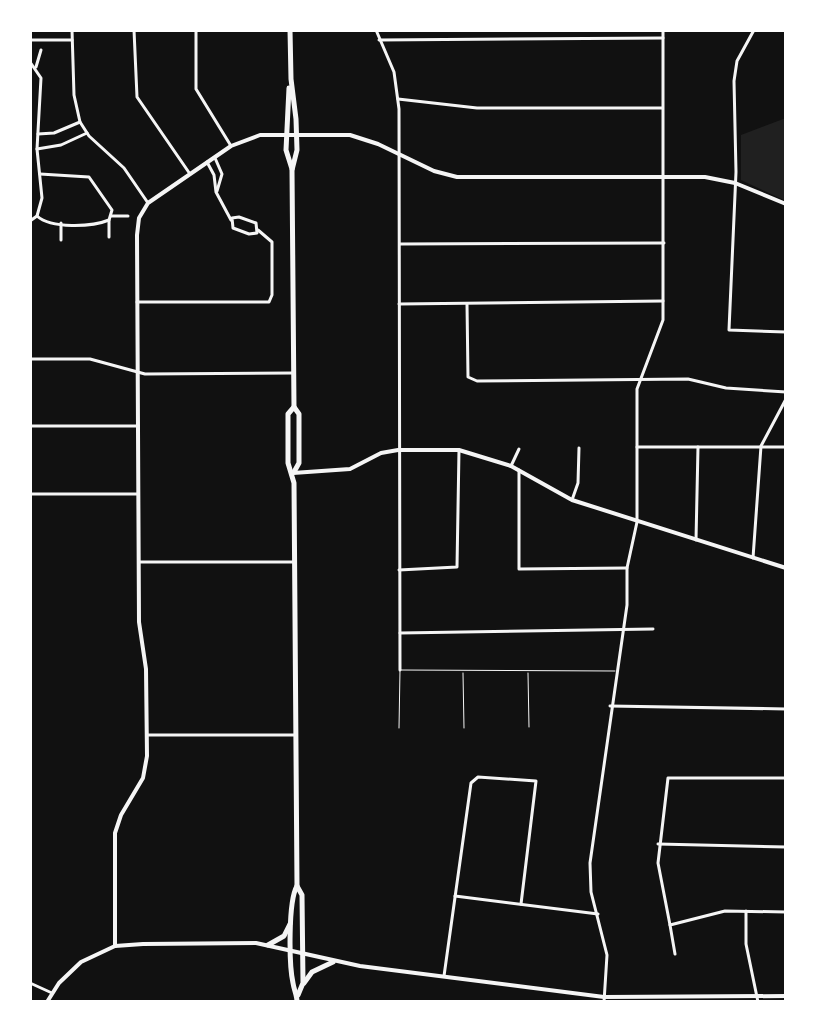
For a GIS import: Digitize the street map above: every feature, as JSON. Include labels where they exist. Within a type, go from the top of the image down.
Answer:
[{"type":"main road","points":[[290,30],[297,135],[292,170],[293,373],[294,407],[299,414],[299,463],[293,473]]},
{"type":"main road","points":[[291,79],[285,135],[292,170]]},
{"type":"main road","points":[[294,407],[288,414],[288,463],[293,473],[297,886],[302,895],[303,983]]},
{"type":"main road","points":[[297,886],[292,895],[292,983],[297,999]]},
{"type":"main road","points":[[268,945],[284,936],[292,919]]},
{"type":"main road","points":[[297,999],[303,983],[312,972],[333,962]]},
{"type":"street","points":[[72,30],[74,95],[80,122],[87,133],[124,168],[148,203]]},
{"type":"street","points":[[134,30],[137,97],[190,174]]},
{"type":"street","points":[[196,30],[196,89],[231,146]]},
{"type":"street","points":[[376,30],[394,72],[398,99],[400,670]]},
{"type":"street","points":[[604,1000],[607,955],[591,892],[590,863],[622,631],[627,568],[637,522],[640,379],[660,334],[664,301],[663,30]]},
{"type":"street","points":[[753,30],[737,61],[734,81],[735,183],[729,330],[786,332]]},
{"type":"street","points":[[379,40],[663,38]]},
{"type":"street","points":[[30,40],[72,40]]},
{"type":"street","points":[[36,67],[41,50]]},
{"type":"street","points":[[30,62],[41,78],[37,149],[42,198],[37,216],[30,221]]},
{"type":"street","points":[[398,99],[477,108],[663,108]]},
{"type":"street","points":[[37,134],[60,131],[80,122]]},
{"type":"street","points":[[37,149],[61,145],[87,133]]},
{"type":"street","points":[[115,946],[115,833],[121,815],[143,778],[147,735],[139,562],[137,302],[138,225],[148,203],[231,146],[251,137],[350,135],[457,177],[705,177],[735,183],[786,204]]},
{"type":"street","points":[[214,157],[221,168],[218,195]]},
{"type":"street","points":[[207,162],[233,228],[249,234],[258,230]]},
{"type":"street","points":[[40,174],[89,177],[110,204],[109,237]]},
{"type":"street","points":[[215,182],[221,182]]},
{"type":"street","points":[[37,216],[45,223],[128,216]]},
{"type":"street","points":[[137,302],[269,302],[272,295],[272,242],[254,222],[237,216],[231,221]]},
{"type":"street","points":[[61,223],[61,240]]},
{"type":"street","points":[[400,244],[664,243]]},
{"type":"street","points":[[399,304],[664,301]]},
{"type":"street","points":[[467,304],[468,377],[477,381],[688,379],[726,388],[786,392]]},
{"type":"street","points":[[30,359],[90,359],[137,372],[293,373]]},
{"type":"street","points":[[753,558],[761,446],[786,399]]},
{"type":"street","points":[[30,426],[138,426]]},
{"type":"street","points":[[637,447],[786,447]]},
{"type":"street","points":[[696,540],[698,447]]},
{"type":"street","points":[[572,500],[578,483],[579,448]]},
{"type":"street","points":[[511,466],[519,449]]},
{"type":"street","points":[[293,473],[350,469],[381,453],[398,450],[459,450],[511,466],[572,500],[786,568]]},
{"type":"street","points":[[399,570],[457,567],[459,450]]},
{"type":"street","points":[[519,470],[519,569],[627,568]]},
{"type":"street","points":[[30,494],[138,494]]},
{"type":"street","points":[[139,562],[294,562]]},
{"type":"street","points":[[400,633],[653,629]]},
{"type":"street","points":[[610,706],[786,709]]},
{"type":"street","points":[[147,735],[295,735]]},
{"type":"street","points":[[444,976],[471,783],[478,777],[536,781],[521,904]]},
{"type":"street","points":[[675,954],[660,884],[658,844],[668,778],[786,778]]},
{"type":"street","points":[[658,844],[786,847]]},
{"type":"street","points":[[455,896],[598,914]]},
{"type":"street","points":[[746,911],[748,960],[758,999]]},
{"type":"street","points":[[670,925],[711,913],[786,912]]},
{"type":"street","points":[[47,1002],[81,962],[115,946],[268,945],[333,962],[604,1000],[786,996]]},
{"type":"street","points":[[30,983],[52,993]]},
{"type":"lane","points":[[399,728],[400,670],[615,671]]},
{"type":"lane","points":[[528,670],[529,727]]},
{"type":"lane","points":[[462,671],[464,728]]},
{"type":"shaded area","points":[[786,118],[786,201],[741,180],[741,135]]}]
